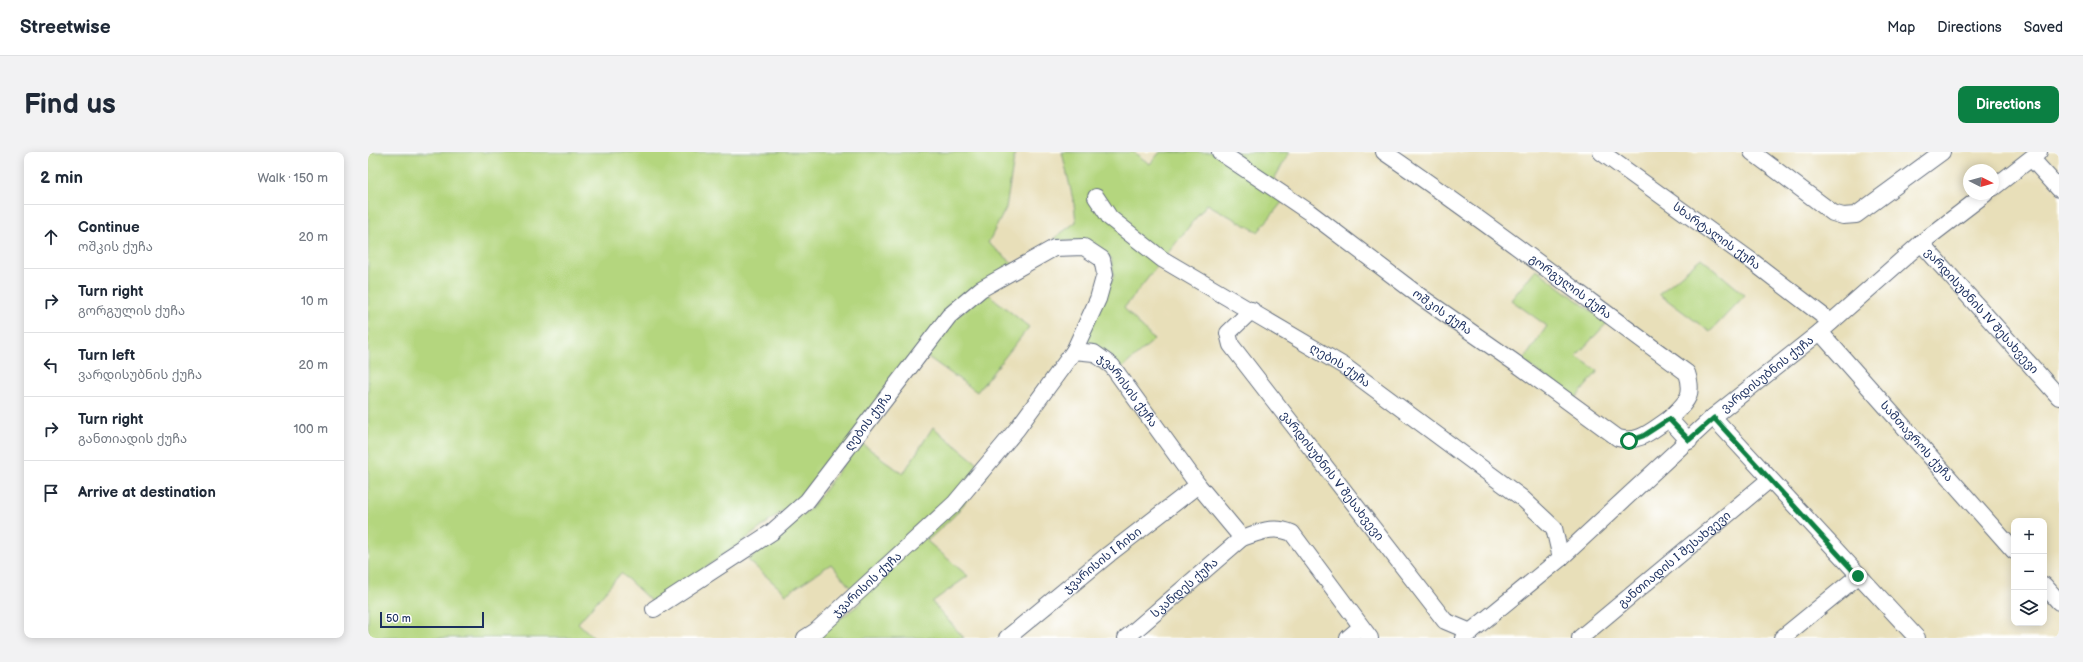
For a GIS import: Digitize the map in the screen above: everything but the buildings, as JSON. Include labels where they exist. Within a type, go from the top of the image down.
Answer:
[{"type":"street","name":"ოშკის ქუჩა","points":[[1220,152],[1310,212],[1421,297],[1514,362],[1618,438],[1629,441],[1643,436],[1669,419]]},
{"type":"street","name":"გორგულის ქუჩა","points":[[1384,152],[1457,202],[1511,244],[1687,373],[1691,384],[1689,399],[1669,419]]},
{"type":"street","name":"სხარტალის ქუჩა","points":[[1601,152],[1753,262],[1826,327]]},
{"type":"street","points":[[1752,152],[1833,213],[1843,216],[1856,215],[1942,152]]},
{"type":"street","points":[[1999,183],[2035,155],[2059,189]]},
{"type":"street","name":"ღების ქუჩა","points":[[1096,197],[1110,218],[1162,259],[1252,310],[1344,366],[1522,498],[1554,528],[1561,558]]},
{"type":"street","name":"ვარდისუბნის ქუჩა","points":[[1467,635],[1561,558],[1714,418],[1826,327],[1921,243],[1977,200]]},
{"type":"street","name":"ვარდისუბნის IV შესახვევი","points":[[1921,243],[2059,397]]},
{"type":"street","name":"ღების ქუჩა","points":[[654,609],[772,532],[807,501],[949,316],[981,289],[1054,248],[1084,247],[1102,259],[1105,274],[1098,299],[1074,351]]},
{"type":"street","name":"ვარდისუბნის V შესახვევი","points":[[1252,310],[1228,333],[1232,345],[1445,621],[1467,635]]},
{"type":"street","name":"სამთავროს ქუჩა","points":[[1826,327],[2011,547]]},
{"type":"street","name":"ჯვარისის ქუჩა","points":[[810,636],[955,503],[1017,429],[1074,351],[1094,353],[1112,366],[1198,485],[1242,538]]},
{"type":"street","points":[[1714,418],[1769,480],[1917,638]]},
{"type":"street","points":[[1669,419],[1689,440]]},
{"type":"street","name":"განთიადის I შესახვევი","points":[[1580,638],[1769,480]]},
{"type":"street","name":"ჯვარისის I ჩიხი","points":[[1007,638],[1109,554],[1198,485]]},
{"type":"street","points":[[1242,538],[1268,529],[1281,529],[1292,533],[1365,632],[1348,638]]},
{"type":"street","name":"სკანდეს ქუჩა","points":[[1126,638],[1242,538]]},
{"type":"street","points":[[1782,638],[1858,576]]},
{"type":"street","points":[[2047,588],[2059,602]]},
{"type":"green space","points":[[368,152],[1015,152],[1006,208],[988,243],[1014,264],[982,284],[805,494],[742,542],[654,604],[621,573],[578,623],[594,638],[368,638]]},
{"type":"green space","points":[[1062,152],[1133,152],[1150,164],[1160,152],[1290,152],[1267,191],[1283,201],[1258,232],[1207,204],[1124,308],[1154,340],[1122,368],[1103,349],[1084,341],[1114,275],[1111,258],[1092,243],[1053,239],[1076,222],[1074,204]]},
{"type":"green space","points":[[1701,258],[1745,295],[1710,332],[1659,294]]},
{"type":"green space","points":[[1536,269],[1607,323],[1576,356],[1598,371],[1576,398],[1523,361],[1547,326],[1511,300]]},
{"type":"green space","points":[[987,293],[1029,327],[977,392],[925,355],[954,318]]},
{"type":"green space","points":[[933,427],[989,473],[954,516],[927,541],[968,576],[932,602],[964,638],[815,638],[862,602],[831,564],[786,594],[748,560],[812,507],[860,442],[903,474]]},
{"type":"route","points":[[1629,441],[1643,436],[1669,419],[1689,440],[1714,418],[1858,576]]}]
